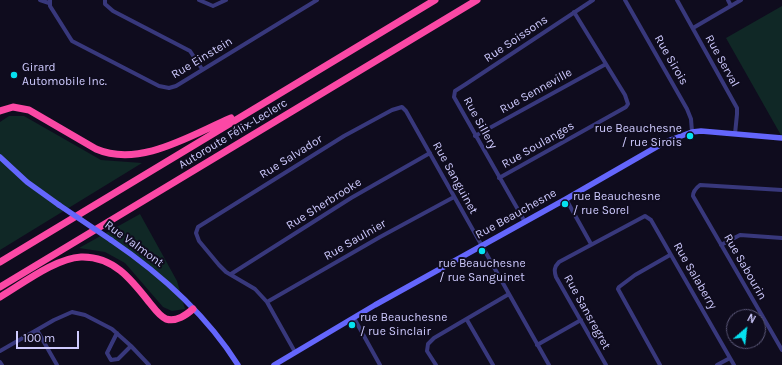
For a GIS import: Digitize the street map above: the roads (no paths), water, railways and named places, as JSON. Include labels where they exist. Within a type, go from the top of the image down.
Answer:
[{"type":"highway","name":"Autoroute Félix-Leclerc","points":[[0,262],[435,0]]},
{"type":"highway","name":"Autoroute Félix-Leclerc","points":[[0,287],[477,0]]},
{"type":"highway","points":[[0,111],[13,107],[29,110],[96,149],[108,154],[121,155],[145,153],[168,146],[256,107]]},
{"type":"highway","points":[[0,297],[58,262],[73,258],[87,257],[102,260],[118,268],[128,276],[158,313],[164,318],[170,320],[178,319],[185,316],[193,308]]},
{"type":"street","points":[[40,0],[50,1]]},
{"type":"street","points":[[105,0],[105,4],[113,11],[190,51],[202,69]]},
{"type":"street","points":[[199,0],[213,6],[226,0]]},
{"type":"street","name":"Rue Einstein","points":[[50,1],[50,6],[72,41],[159,86],[169,88],[176,86],[317,0]]},
{"type":"street","name":"Rue Soissons","points":[[454,97],[455,91],[594,0]]},
{"type":"street","name":"Rue Sirois","points":[[625,0],[687,109],[691,119],[692,132]]},
{"type":"street","name":"Rue Serval","points":[[677,0],[737,108],[738,114],[735,134]]},
{"type":"street","points":[[728,0],[731,6]]},
{"type":"street","points":[[693,28],[741,0]]},
{"type":"street","points":[[574,12],[606,64]]},
{"type":"street","name":"Rue Soulanges","points":[[499,178],[626,107],[628,104],[625,96],[606,64]]},
{"type":"street","name":"Rue Senneville","points":[[475,136],[606,64]]},
{"type":"street","name":"Rue Sillery","points":[[454,97],[525,222]]},
{"type":"street","name":"Rue Sanguinet","points":[[402,107],[406,111],[430,153],[549,365]]},
{"type":"street","name":"Rue Salvador","points":[[231,274],[226,272],[199,241],[196,233],[198,227],[344,136],[392,110],[402,107]]},
{"type":"street","name":"Rue Beauchesne","points":[[274,365],[665,142],[692,132],[700,131],[782,138]]},
{"type":"street","name":"Rue Sherbrooke","points":[[231,274],[351,198],[430,153]]},
{"type":"street","name":"Rue Valmont","points":[[0,157],[27,182],[156,273],[193,308],[217,334],[238,365]]},
{"type":"street","name":"Rue Sabourin","points":[[782,190],[700,185],[693,193],[693,196],[782,350]]},
{"type":"street","name":"Rue Saulnier","points":[[267,302],[380,237],[454,197]]},
{"type":"street","points":[[566,199],[591,244]]},
{"type":"street","name":"Rue Salaberry","points":[[591,244],[642,217],[645,216],[650,219],[734,365]]},
{"type":"street","points":[[721,245],[740,235],[782,238]]},
{"type":"street","name":"Rue Sansregret","points":[[591,244],[559,262],[555,267],[554,273],[606,365]]},
{"type":"street","points":[[660,365],[618,289],[619,286],[635,275],[670,254]]},
{"type":"street","points":[[231,274],[252,288],[267,302],[295,352]]},
{"type":"street","points":[[436,365],[428,351],[427,346],[434,338],[509,294]]},
{"type":"street","points":[[0,351],[65,314],[72,312],[85,315],[101,322],[117,333],[149,365]]},
{"type":"street","points":[[354,318],[380,365]]},
{"type":"street","points":[[467,320],[493,365]]},
{"type":"street","points":[[537,345],[580,320]]},
{"type":"street","points":[[37,330],[57,365]]},
{"type":"street","points":[[117,333],[107,353],[111,360],[118,359],[131,346]]},
{"type":"street","points":[[717,365],[730,358]]},
{"type":"place","name":"Girard Automobile Inc.","points":[[14,75]]},
{"type":"place","name":"rue Beauchesne / rue Sirois","points":[[690,136]]},
{"type":"place","name":"rue Beauchesne / rue Sorel","points":[[565,204]]},
{"type":"place","name":"rue Beauchesne / rue Sanguinet","points":[[482,251]]},
{"type":"place","name":"rue Beauchesne / rue Sinclair","points":[[352,325]]}]
